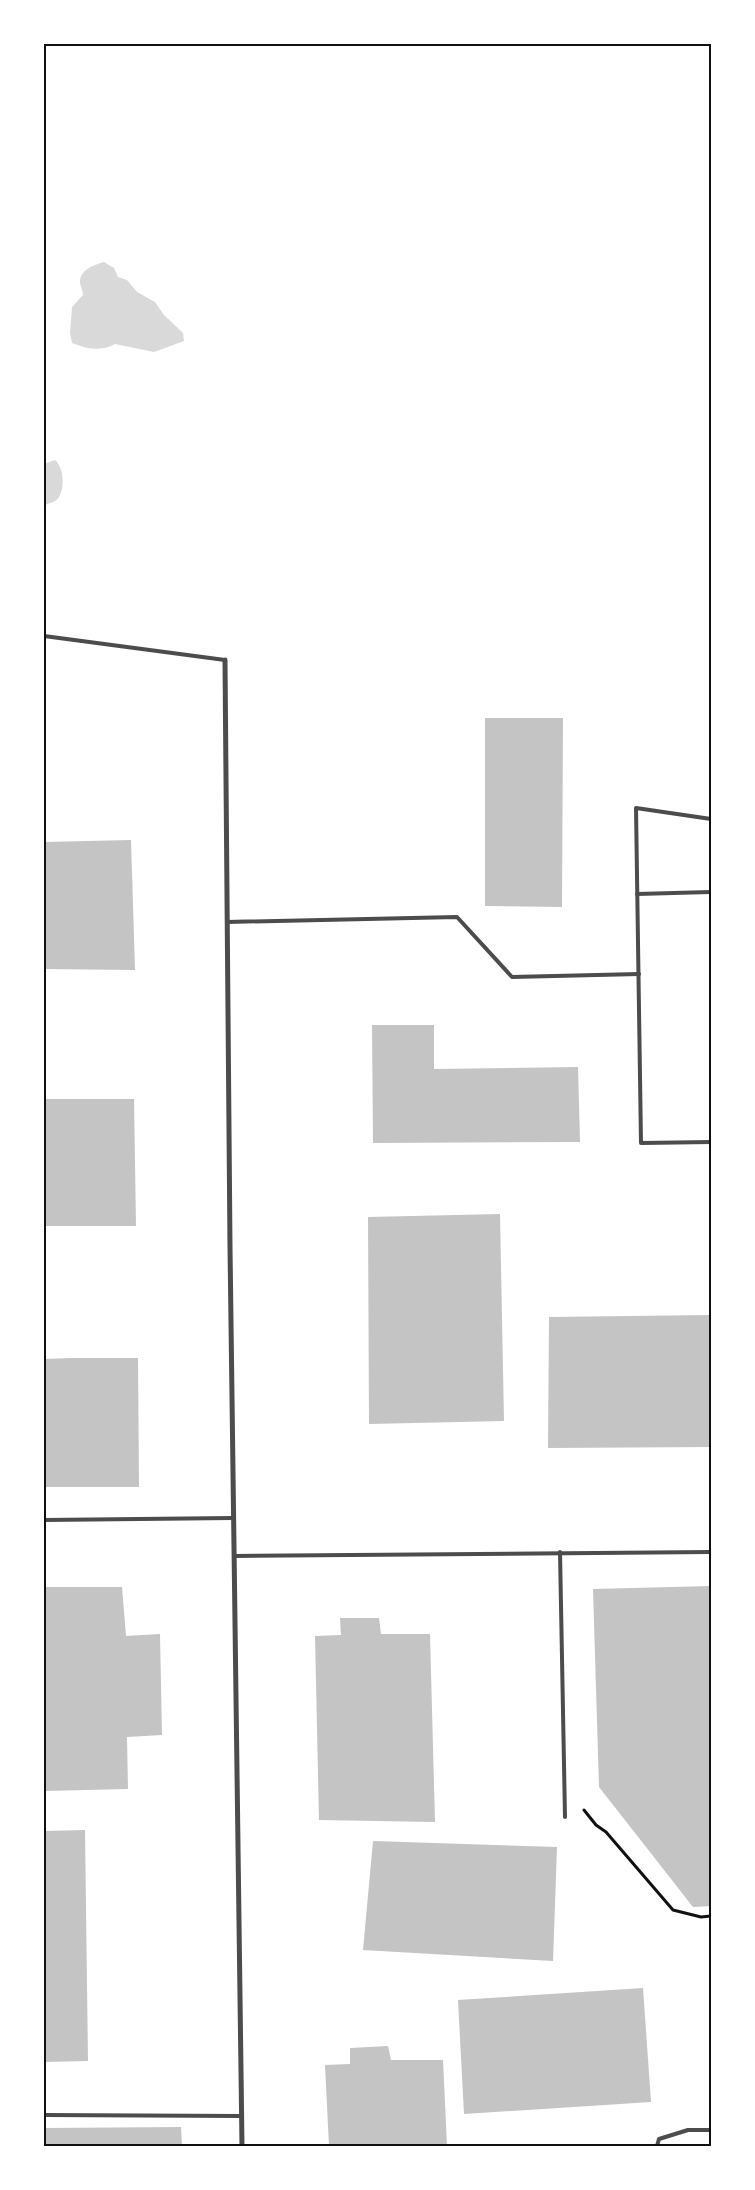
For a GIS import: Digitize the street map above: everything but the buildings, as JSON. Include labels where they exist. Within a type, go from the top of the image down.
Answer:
[{"type":"street","points":[[225,660],[233,1518],[242,2146]]},
{"type":"lane","points":[[44,636],[225,660]]},
{"type":"lane","points":[[711,819],[636,808],[641,1143],[711,1142]]},
{"type":"lane","points":[[637,894],[711,892]]},
{"type":"lane","points":[[227,922],[457,917],[512,977],[639,974]]},
{"type":"lane","points":[[44,1520],[233,1518]]},
{"type":"lane","points":[[560,1552],[565,1817]]},
{"type":"lane","points":[[234,1556],[711,1552]]},
{"type":"lane","points":[[44,2115],[241,2116]]},
{"type":"lane","points":[[657,2146],[659,2139],[688,2130],[711,2130]]},
{"type":"path","points":[[582,1808],[596,1826],[606,1832],[673,1910],[702,1917],[711,1916]]},
{"type":"shaded area","points":[[104,262],[114,268],[118,277],[127,280],[137,292],[155,302],[164,315],[183,333],[184,341],[154,352],[115,344],[94,349],[72,343],[70,333],[72,307],[83,295],[80,278],[88,269]]},
{"type":"shaded area","points":[[55,460],[58,463],[63,478],[61,493],[58,499],[45,505],[44,464]]}]
